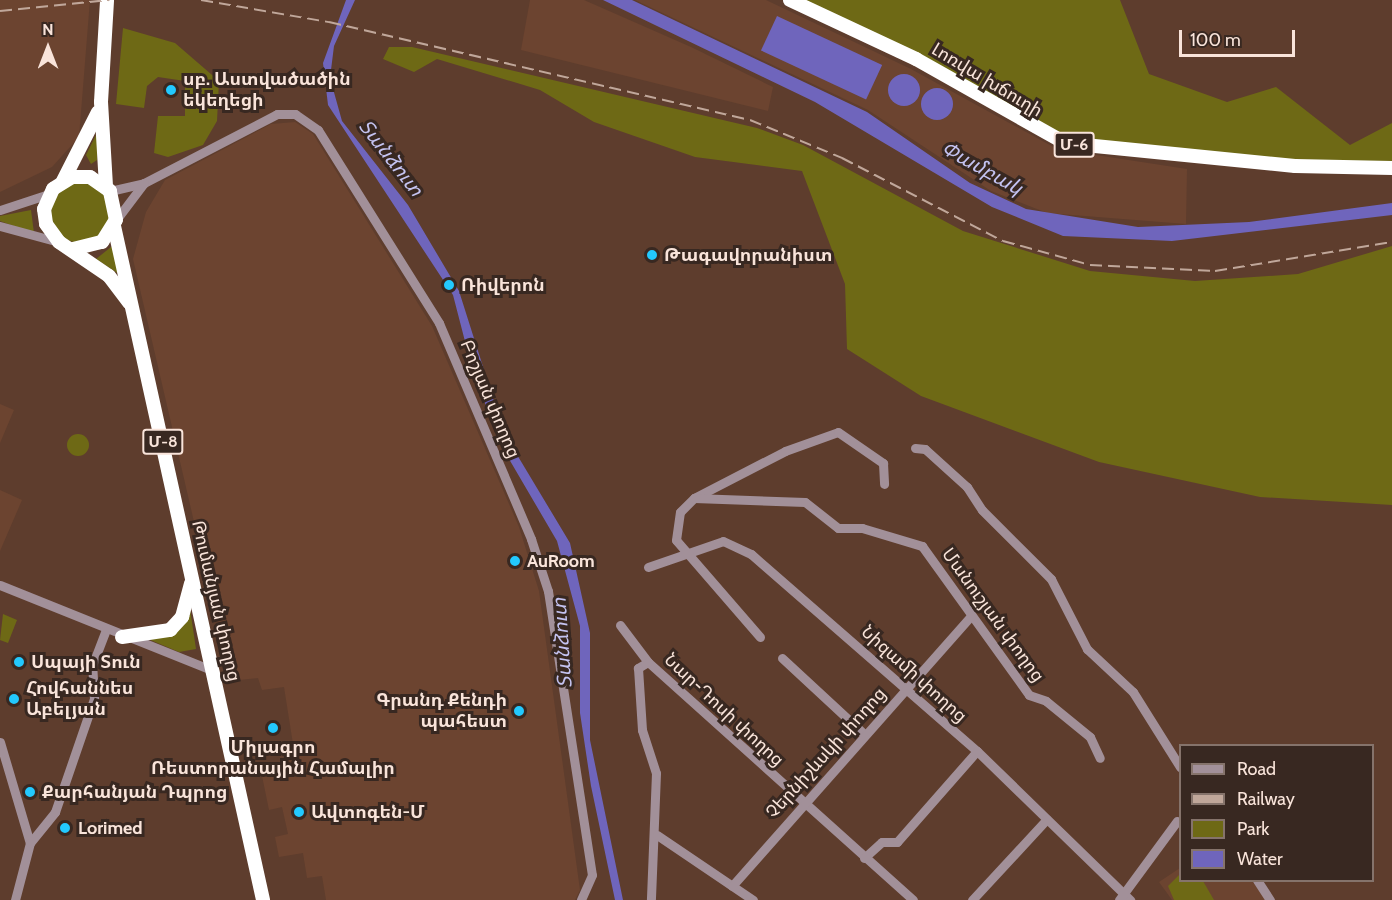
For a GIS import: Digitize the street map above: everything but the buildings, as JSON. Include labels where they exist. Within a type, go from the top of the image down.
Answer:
[{"type":"highway","points":[[101,102],[92,133],[63,181],[49,194],[46,224],[59,242],[74,249],[96,246],[115,223],[108,189],[101,102],[107,0]]},
{"type":"highway","name":"Լոռվա խճուղի","points":[[790,0],[916,59],[1065,143],[1295,166],[1392,168]]},
{"type":"highway","points":[[63,181],[90,177],[108,189]]},
{"type":"highway","name":"Մ-8","points":[[115,223],[133,310]]},
{"type":"highway","name":"Մ-8","points":[[74,249],[109,276],[133,310]]},
{"type":"highway","name":"Թումանյան փողոց","points":[[133,310],[262,900]]},
{"type":"highway","points":[[122,637],[155,636],[176,625],[185,610],[192,575]]},
{"type":"street","name":"Բոշյան փողոց","points":[[108,189],[144,183],[277,114],[303,117],[318,130],[439,323],[548,591],[592,875],[581,900]]},
{"type":"street","name":"Բոշյան փողոց","points":[[115,223],[144,183]]},
{"type":"street","points":[[0,210],[49,194]]},
{"type":"street","points":[[0,226],[59,242]]},
{"type":"street","points":[[760,637],[734,602],[682,551],[676,540],[676,523],[685,503],[785,451],[838,432],[883,463],[884,484]]},
{"type":"street","points":[[915,448],[925,449],[967,487],[982,510],[1050,579],[1088,649],[1132,692],[1179,765]]},
{"type":"street","name":"Մանուշյան փողոց","points":[[694,498],[805,502],[838,528],[862,528],[922,546],[953,582],[971,616],[1029,695],[1046,701],[1090,737],[1100,758]]},
{"type":"street","name":"Նիզամի փողոց","points":[[648,567],[682,551],[723,541],[751,554],[977,751],[1124,898]]},
{"type":"street","points":[[0,585],[122,637],[213,670]]},
{"type":"street","name":"Չերնիշևսկի փողոց","points":[[732,886],[801,804],[971,616]]},
{"type":"street","points":[[620,625],[648,662],[638,668],[642,730],[656,773],[657,835],[651,900]]},
{"type":"street","points":[[15,900],[30,843],[55,812],[94,699],[92,666],[105,629]]},
{"type":"street","points":[[782,658],[864,734]]},
{"type":"street","name":"Նար-Դոսի փողոց","points":[[648,662],[801,804],[913,900]]},
{"type":"street","points":[[0,742],[30,843]]},
{"type":"street","points":[[864,858],[882,842],[897,842],[977,751]]},
{"type":"street","points":[[972,900],[1047,819]]},
{"type":"street","points":[[1124,898],[1177,820]]},
{"type":"street","points":[[657,835],[753,900]]},
{"type":"street","points":[[1258,882],[1270,900]]},
{"type":"shaded area","points":[[0,0],[90,0],[79,137],[52,167],[0,192]]},
{"type":"shaded area","points":[[530,0],[584,0],[691,47],[773,87],[768,111],[521,50]]},
{"type":"shaded area","points":[[635,0],[766,0],[911,69],[1057,149],[1187,169],[1186,224],[1047,213],[991,191],[868,110]]},
{"type":"shaded area","points":[[295,122],[313,134],[432,326],[519,527],[539,591],[580,890],[575,900],[326,900],[322,876],[307,878],[303,853],[279,857],[275,837],[288,834],[282,807],[269,810],[261,771],[296,763],[284,687],[262,690],[258,678],[239,680],[228,664],[233,661],[231,650],[224,651],[133,259],[146,212],[165,180],[271,124]]},
{"type":"shaded area","points":[[0,404],[14,410],[0,443]]},
{"type":"shaded area","points":[[0,490],[22,500],[0,551]]},
{"type":"shaded area","points":[[1179,869],[1179,882],[1253,882],[1266,900],[1172,900],[1159,882]]},
{"type":"green space","points":[[805,0],[1120,0],[1149,74],[1227,102],[1276,87],[1350,145],[1392,123],[1392,164],[1359,166],[1068,138]]},
{"type":"green space","points":[[123,28],[175,43],[219,81],[217,121],[203,145],[168,157],[154,153],[158,116],[185,116],[185,81],[158,77],[147,86],[144,108],[116,104]]},
{"type":"green space","points":[[389,47],[412,47],[757,128],[803,145],[963,231],[1090,271],[1195,281],[1298,274],[1392,246],[1392,505],[1260,497],[1099,462],[921,396],[847,349],[845,284],[802,171],[695,157],[594,122],[540,90],[437,59],[414,72],[383,59]]},
{"type":"green space","points":[[98,131],[97,160],[91,164],[86,155]]},
{"type":"green space","points":[[75,183],[87,183],[103,191],[109,201],[111,213],[109,225],[103,235],[87,243],[75,243],[59,235],[51,219],[51,207],[59,191]]},
{"type":"green space","points":[[31,210],[34,233],[0,221],[0,216]]},
{"type":"green space","points":[[116,243],[119,274],[96,259]]},
{"type":"green space","points":[[78,434],[86,437],[89,445],[86,453],[78,456],[70,453],[67,445],[70,437]]},
{"type":"green space","points":[[189,602],[196,649],[179,652],[148,639],[156,638]]},
{"type":"green space","points":[[3,614],[17,620],[8,643],[0,640]]},
{"type":"green space","points":[[1179,875],[1179,882],[1204,882],[1214,900],[1174,900],[1168,886]]},
{"type":"water","points":[[346,0],[355,0],[334,46],[330,78],[342,121],[408,205],[459,291],[504,433],[570,543],[590,633],[590,740],[623,900],[615,900],[591,786],[580,713],[580,626],[557,541],[509,459],[475,380],[453,295],[328,105],[323,63]]},
{"type":"water","points":[[603,0],[632,0],[867,112],[970,183],[1026,209],[1138,227],[1249,222],[1392,203],[1392,215],[1172,241],[1063,236],[992,207],[815,102]]},
{"type":"water","points":[[777,16],[882,65],[866,99],[761,50]]},
{"type":"water","points":[[904,74],[915,79],[920,90],[915,101],[904,106],[893,101],[888,90],[893,79]]},
{"type":"water","points":[[937,88],[948,93],[953,104],[948,115],[937,120],[926,115],[921,104],[926,93]]},
{"type":"railway","points":[[0,11],[109,0]]},
{"type":"railway","points":[[201,0],[329,22],[750,120],[842,158],[1003,241],[1090,265],[1215,271],[1392,242]]},
{"type":"place","name":"սբ. Աստվածածին եկեղեցի","points":[[171,90]]},
{"type":"place","name":"Թագավորանիստ","points":[[652,255]]},
{"type":"place","name":"Ռիվերոն","points":[[449,285]]},
{"type":"place","name":"AuRoom","points":[[515,561]]},
{"type":"place","name":"Սպայի Տուն","points":[[19,662]]},
{"type":"place","name":"Հովհաննես Աբելյան","points":[[14,699]]},
{"type":"place","name":"Գրանդ Քենդի պահեստ","points":[[519,711]]},
{"type":"place","name":"Միլագրո Ռեստորանային Համալիր","points":[[273,728]]},
{"type":"place","name":"Քարհանյան Դպրոց","points":[[30,792]]},
{"type":"place","name":"Ավտոգեն-Մ","points":[[299,812]]},
{"type":"place","name":"Lorimed","points":[[65,828]]},
{"type":"water label","name":"Տանձուտ","points":[[391,158]]},
{"type":"water label","name":"Փամբակ","points":[[982,168]]},
{"type":"water label","name":"Տանձուտ","points":[[562,643]]}]
